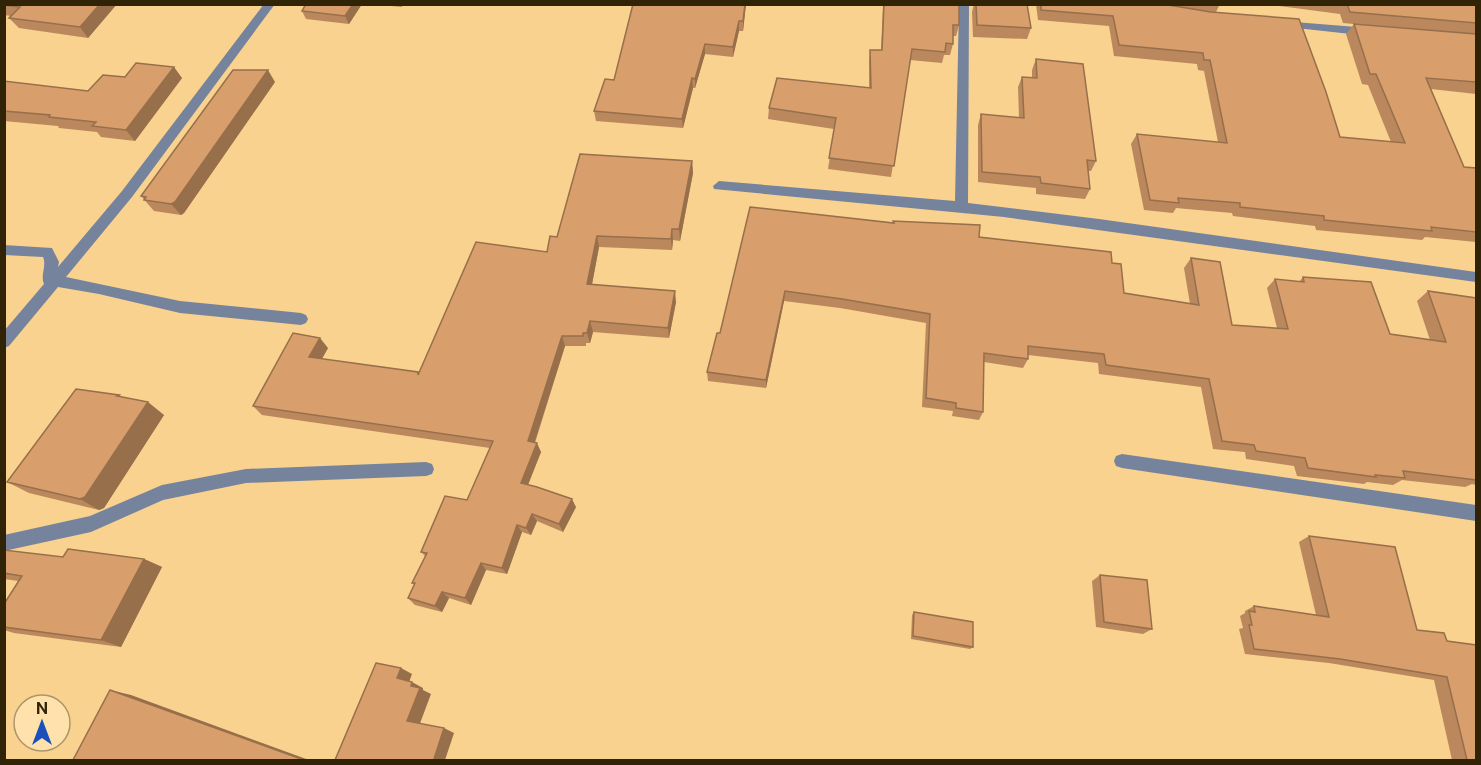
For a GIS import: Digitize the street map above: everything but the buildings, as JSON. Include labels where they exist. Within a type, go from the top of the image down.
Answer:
[{"type":"street","points":[[4,342],[126,194],[270,4]]},
{"type":"street","points":[[961,206],[964,4]]},
{"type":"street","points":[[1269,23],[1385,33]]},
{"type":"street","points":[[719,186],[810,191],[961,206],[1476,277]]},
{"type":"street","points":[[4,250],[47,252],[52,262],[49,280],[99,288],[180,307],[301,319]]},
{"type":"street","points":[[1122,461],[1476,513]]},
{"type":"street","points":[[4,543],[91,524],[162,493],[246,476],[426,469]]}]
